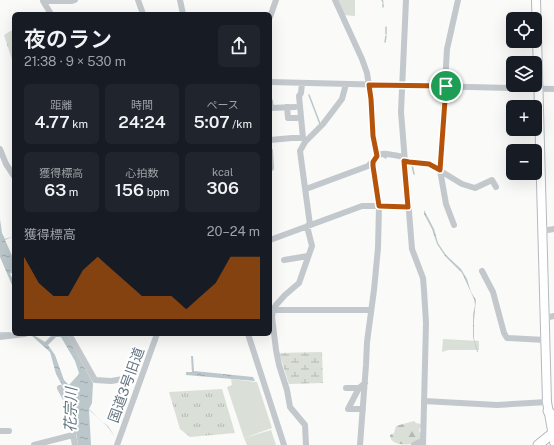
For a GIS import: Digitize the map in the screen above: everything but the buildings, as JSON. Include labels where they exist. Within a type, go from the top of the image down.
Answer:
[{"type":"highway","points":[[538,445],[553,436]]},
{"type":"main road","points":[[536,0],[538,56]]},
{"type":"main road","points":[[539,92],[545,340],[553,436]]},
{"type":"street","points":[[50,12],[43,1],[72,2],[75,0]]},
{"type":"street","points":[[138,0],[142,12]]},
{"type":"street","points":[[180,0],[183,12]]},
{"type":"street","points":[[272,12],[276,0]]},
{"type":"street","points":[[335,0],[362,59],[369,85],[373,136],[377,156]]},
{"type":"street","points":[[406,0],[401,112],[412,249],[423,278],[426,323],[423,443],[414,445]]},
{"type":"street","points":[[454,224],[446,204],[440,170],[448,42],[458,0]]},
{"type":"street","points":[[272,82],[506,87]]},
{"type":"street","points":[[302,83],[301,93],[299,96],[304,140],[300,151],[312,244],[299,283],[285,295],[273,310],[272,317],[279,366],[287,390],[290,407],[305,425],[306,445]]},
{"type":"street","points":[[272,140],[292,138],[304,140],[323,124],[342,99],[346,84]]},
{"type":"street","points":[[542,88],[554,89]]},
{"type":"street","points":[[287,107],[288,118],[297,118]]},
{"type":"street","points":[[272,108],[296,107]]},
{"type":"street","points":[[0,150],[12,173]]},
{"type":"street","points":[[306,189],[368,166],[377,156],[387,154],[409,162],[429,164],[462,184],[475,188],[492,180],[496,187]]},
{"type":"street","points":[[360,445],[367,342],[372,310],[378,248],[379,206],[373,162]]},
{"type":"street","points":[[6,164],[12,163]]},
{"type":"street","points":[[272,239],[362,206],[408,207]]},
{"type":"street","points":[[542,231],[554,229]]},
{"type":"street","points":[[284,260],[308,256]]},
{"type":"street","points":[[482,270],[492,292],[504,333],[507,338],[545,340]]},
{"type":"street","points":[[273,310],[372,310]]},
{"type":"street","points":[[545,318],[554,316]]},
{"type":"street","points":[[0,337],[12,336]]},
{"type":"street","points":[[70,336],[94,380],[111,381],[123,379]]},
{"type":"street","name":"国道3号旧道","points":[[117,445],[156,336]]},
{"type":"street","points":[[249,336],[284,445]]},
{"type":"street","points":[[363,409],[348,409],[359,388],[365,382]]},
{"type":"street","points":[[60,388],[68,403],[75,445]]},
{"type":"street","points":[[346,388],[359,388]]},
{"type":"street","points":[[424,401],[497,405],[550,410]]},
{"type":"street","points":[[0,431],[9,431]]},
{"type":"street","points":[[34,445],[52,443],[74,436]]},
{"type":"green space","points":[[337,0],[355,0],[355,16],[344,15]]},
{"type":"green space","points":[[12,30],[12,60],[4,35]]},
{"type":"green space","points":[[443,339],[479,341],[479,350],[448,350],[442,352]]},
{"type":"green space","points":[[322,352],[323,383],[289,384],[279,353]]},
{"type":"green space","points":[[231,379],[257,382],[272,428],[244,438],[227,387],[232,385]]},
{"type":"green space","points":[[222,389],[235,433],[190,437],[180,429],[169,392]]},
{"type":"green space","points":[[414,421],[421,424],[419,431],[422,434],[421,439],[414,444],[398,444],[392,441],[390,435],[394,433],[396,426]]},
{"type":"green space","points":[[271,430],[276,445],[247,445],[244,438]]},
{"type":"water","points":[[424,210],[434,229],[438,243],[446,255],[461,269],[476,300],[474,339],[478,352],[473,337],[474,299],[462,273],[445,256],[437,244],[432,229],[424,214]]},
{"type":"water","points":[[0,219],[2,233],[5,239],[12,237],[5,240],[12,256],[12,273],[10,274],[12,278],[12,285],[0,257]]},
{"type":"water","points":[[32,336],[35,336],[45,342],[51,336],[67,336],[93,383],[92,403],[89,409],[98,418],[89,410],[91,445],[78,445],[69,398],[56,374],[50,352]],"holes":[[[56,337],[61,337],[75,361],[79,373],[69,385],[64,380],[55,355],[48,345]]]},
{"type":"water","points":[[191,356],[193,356],[194,371],[253,377],[255,381],[186,375],[186,372],[192,372]]},
{"type":"waterway","points":[[386,27],[386,34]]},
{"type":"waterway","points":[[385,42],[386,36]]},
{"type":"waterway","points":[[309,95],[320,124]]},
{"type":"waterway","points":[[412,165],[414,174]]},
{"type":"waterway","points":[[0,333],[10,333]]},
{"type":"route","points":[[369,85],[446,86],[440,170],[429,164],[404,161],[408,207],[379,206],[373,166],[373,162],[377,156],[373,136],[369,85]]},
{"type":"water label","name":"花宗川","points":[[71,410]]}]
